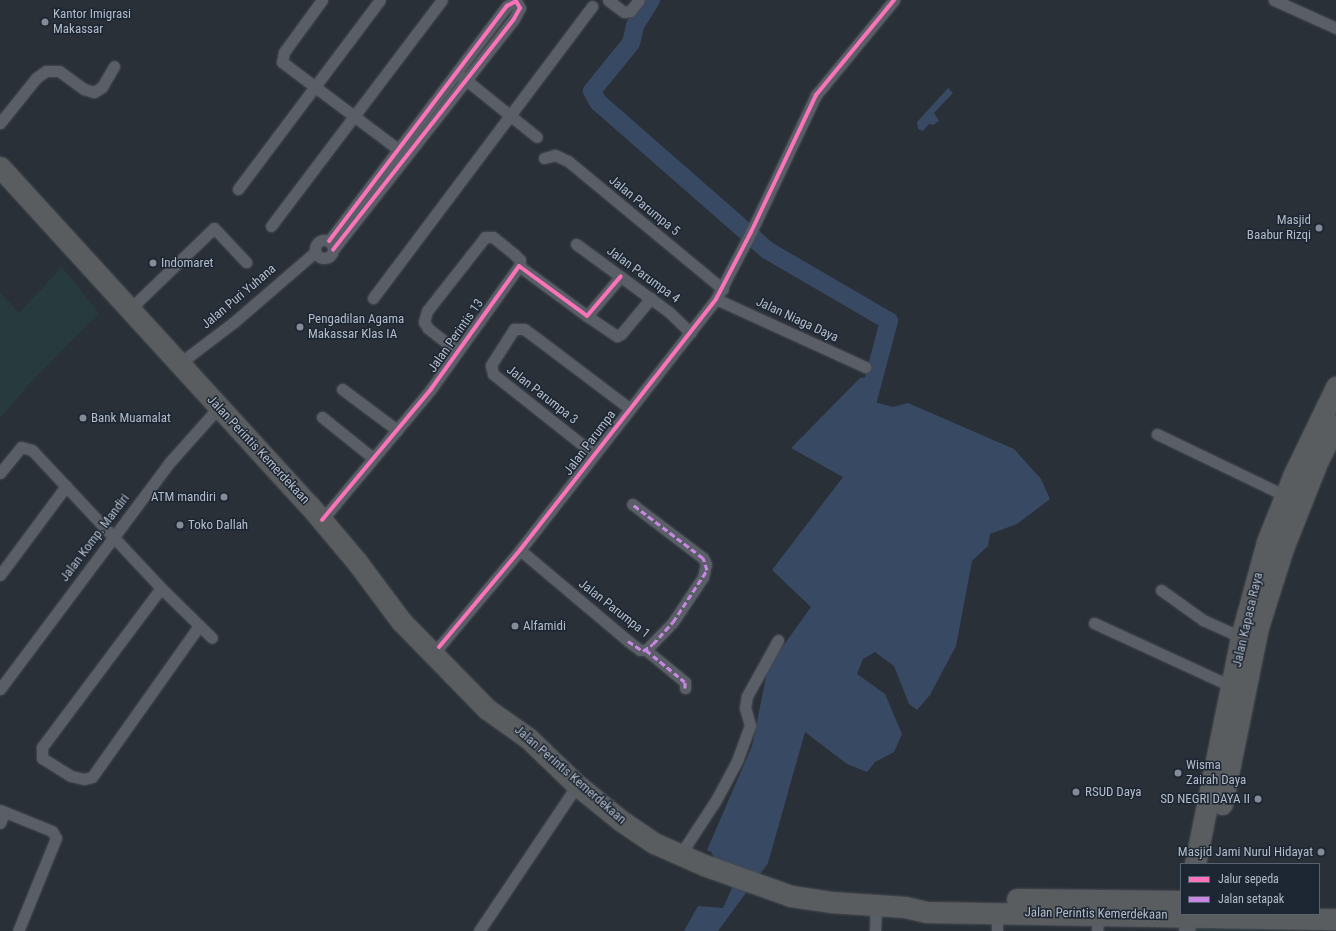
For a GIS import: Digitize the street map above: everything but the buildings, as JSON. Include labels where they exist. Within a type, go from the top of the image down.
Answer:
[{"type":"highway","name":"Jalan Perintis Kemerdekaan","points":[[0,167],[132,314],[180,363],[218,408],[322,520],[401,621],[488,709],[508,722],[577,785],[620,820],[654,843],[707,866],[791,896],[876,906],[905,907],[926,912],[997,922],[1044,906],[1098,923],[1189,916]]},
{"type":"highway","name":"Jalan Perintis Kemerdekaan","points":[[0,183],[110,302],[123,313],[132,314]]},
{"type":"highway","name":"Jalan Kapasa Raya","points":[[1208,863],[1226,755],[1232,687],[1241,637],[1275,545],[1318,460],[1332,416],[1336,387]]},
{"type":"highway","name":"Jalan Kapasa Raya","points":[[1196,863],[1226,755],[1258,627],[1286,496],[1332,416]]},
{"type":"highway","name":"Jalan Perintis Kemerdekaan","points":[[375,586],[390,595],[439,647],[494,701],[508,722]]},
{"type":"highway","name":"Jalan Perintis Kemerdekaan","points":[[905,907],[926,901],[1044,906],[1298,924],[1336,919]]},
{"type":"highway","points":[[1320,904],[1336,905]]},
{"type":"street","points":[[322,0],[281,58],[284,66],[354,114],[398,149]]},
{"type":"street","points":[[238,189],[380,0]]},
{"type":"street","points":[[272,226],[354,114],[442,0]]},
{"type":"street","points":[[608,0],[624,12],[630,11],[639,0]]},
{"type":"street","name":"Jalan Parumpa","points":[[439,647],[520,550],[629,408],[691,333],[716,299],[723,289],[751,232],[816,95],[894,0]]},
{"type":"street","points":[[1274,0],[1336,28]]},
{"type":"street","points":[[516,1],[519,4],[519,12],[467,81],[331,245],[398,149],[457,73],[503,3],[516,1]]},
{"type":"street","points":[[372,298],[508,115],[592,6]]},
{"type":"street","points":[[0,123],[36,78],[46,71],[59,71],[84,89],[94,92],[102,87],[114,66]]},
{"type":"street","points":[[457,73],[537,138]]},
{"type":"street","points":[[418,123],[427,131]]},
{"type":"street","name":"Jalan Parumpa 5","points":[[544,158],[556,155],[568,162],[723,289]]},
{"type":"street","points":[[132,314],[214,228],[246,262]]},
{"type":"street","points":[[457,351],[428,328],[424,322],[427,311],[484,237],[493,237],[520,260],[519,266],[617,336],[651,298]]},
{"type":"street","name":"Jalan Parumpa 4","points":[[576,244],[681,321],[691,333]]},
{"type":"street","name":"Jalan Puri Yuhana","points":[[180,363],[234,322],[315,252],[318,256],[326,258],[331,245]]},
{"type":"street","name":"Jalan Perintis 13","points":[[322,520],[397,430],[519,266]]},
{"type":"street","points":[[587,316],[621,276]]},
{"type":"street","name":"Jalan Niaga Daya","points":[[716,299],[865,367]]},
{"type":"street","name":"Jalan Parumpa 3","points":[[594,454],[493,374],[491,365],[514,329],[524,329],[536,337],[629,408]]},
{"type":"street","points":[[342,389],[397,430]]},
{"type":"street","name":"Jalan Komp. Mandiri","points":[[0,689],[169,463],[218,408]]},
{"type":"street","points":[[322,417],[373,458]]},
{"type":"street","points":[[1157,434],[1286,496]]},
{"type":"street","points":[[0,473],[17,451],[26,447],[114,535],[161,588],[212,638]]},
{"type":"street","points":[[0,575],[66,486]]},
{"type":"street","name":"Jalan Parumpa 1","points":[[520,550],[628,642],[640,650],[646,650],[673,622],[703,577],[706,564],[703,558],[632,504]]},
{"type":"street","points":[[161,588],[42,748],[42,758],[71,776],[84,779],[92,777],[199,626]]},
{"type":"street","points":[[1161,590],[1203,620],[1241,637]]},
{"type":"street","points":[[1094,623],[1232,687]]},
{"type":"street","points":[[680,855],[716,800],[737,761],[750,724],[745,708],[747,696],[778,640]]},
{"type":"street","points":[[646,650],[685,682],[685,688]]},
{"type":"street","points":[[479,931],[577,785]]},
{"type":"street","points":[[0,823],[2,811],[52,831],[56,838],[18,931]]},
{"type":"street","points":[[875,931],[876,906]]},
{"type":"green space","points":[[62,267],[99,313],[29,384],[0,418],[0,292],[19,313]]},
{"type":"green space","points":[[1195,925],[1291,927],[1291,931],[1194,931]]},
{"type":"water","points":[[948,88],[953,93],[934,113],[939,121],[933,125],[929,124],[923,131],[918,129],[917,122]]},
{"type":"water","points":[[874,376],[871,401],[893,407],[908,403],[1014,449],[1041,479],[1050,499],[1017,524],[990,534],[988,546],[972,561],[956,646],[930,695],[917,710],[909,704],[894,666],[875,652],[863,659],[857,674],[885,694],[902,734],[894,752],[875,762],[867,772],[847,764],[805,732],[768,863],[718,931],[684,931],[698,906],[723,908],[732,888],[711,852],[707,850],[752,746],[768,667],[811,607],[772,570],[843,477],[791,448],[860,378]]},
{"type":"waterway","points":[[651,0],[635,26],[631,43],[592,91],[598,102],[767,250],[889,321],[868,400]]},
{"type":"marked path","points":[[628,641],[643,651],[653,644],[673,622],[707,570],[703,558],[632,504]]},
{"type":"marked path","points":[[646,650],[685,682],[685,688]]},
{"type":"cycle path","points":[[439,647],[520,550],[716,299],[751,232],[816,95],[894,0]]},
{"type":"cycle path","points":[[329,241],[507,6],[516,1],[520,8],[514,19],[333,250]]},
{"type":"cycle path","points":[[322,520],[431,389],[519,266],[587,316],[621,276]]},
{"type":"place","name":"Kantor Imigrasi Makassar","points":[[45,22]]},
{"type":"place","name":"Masjid Baabur Rizqi","points":[[1319,228]]},
{"type":"place","name":"Indomaret","points":[[153,263]]},
{"type":"place","name":"Pengadilan Agama Makassar Klas IA","points":[[300,327]]},
{"type":"place","name":"Bank Muamalat","points":[[83,418]]},
{"type":"place","name":"ATM mandiri","points":[[224,497]]},
{"type":"place","name":"Toko Dallah","points":[[180,525]]},
{"type":"place","name":"Alfamidi","points":[[515,626]]},
{"type":"place","name":"Wisma Zairah Daya","points":[[1178,773]]},
{"type":"place","name":"RSUD Daya","points":[[1076,792]]},
{"type":"place","name":"SD NEGRI DAYA II","points":[[1258,799]]},
{"type":"place","name":"Masjid Jami Nurul Hidayat","points":[[1321,852]]}]
